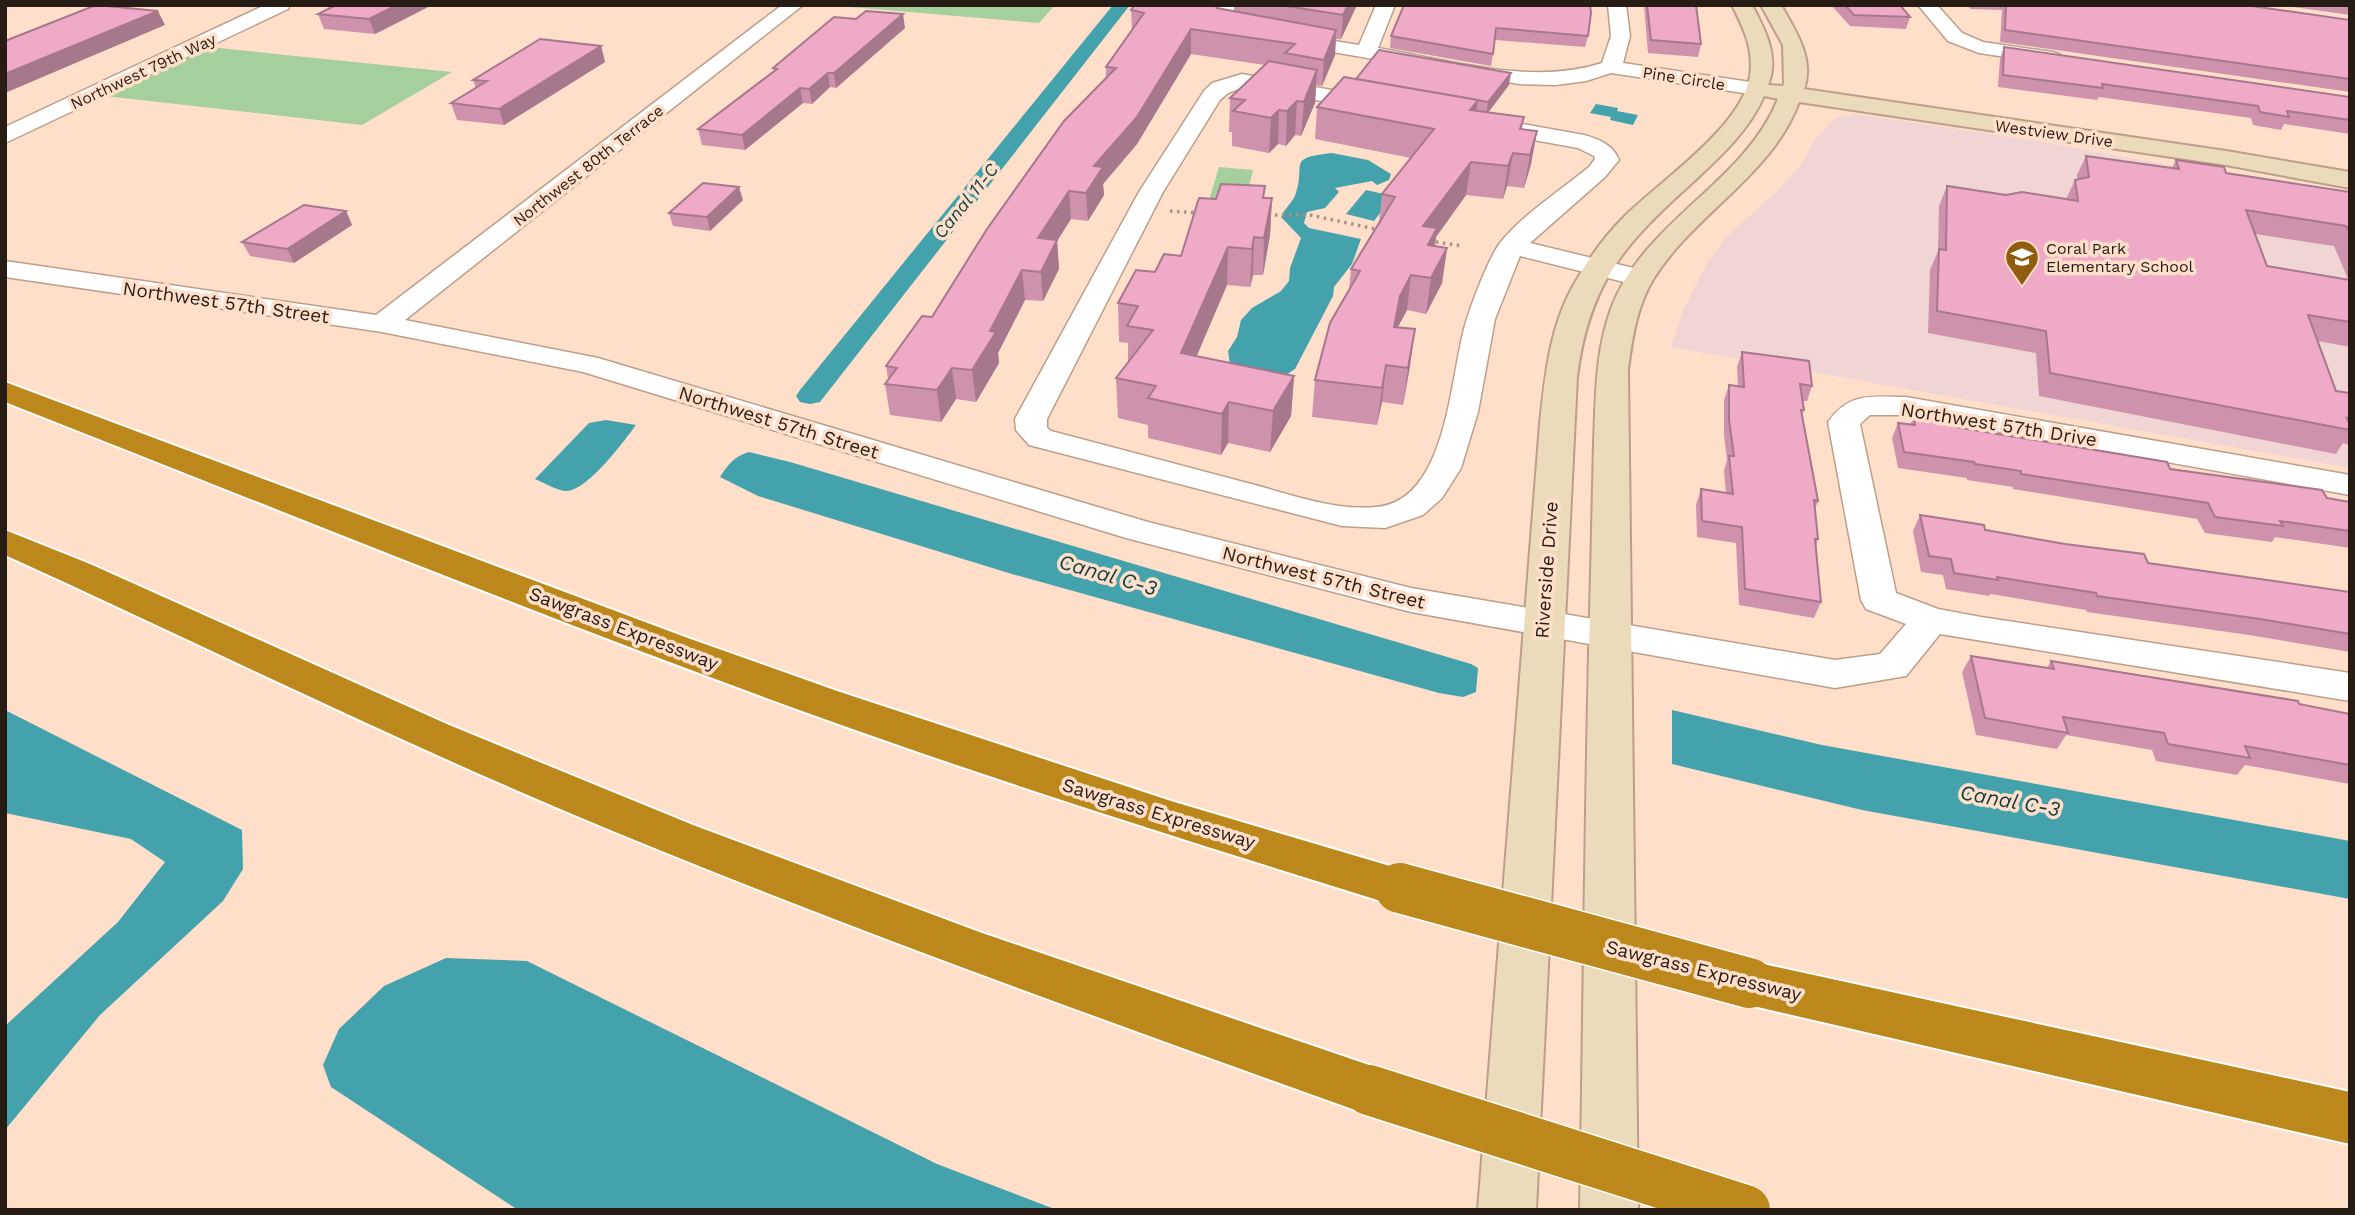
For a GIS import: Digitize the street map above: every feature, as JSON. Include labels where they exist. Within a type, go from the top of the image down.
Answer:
[{"type":"highway","name":"Sawgrass Expressway","points":[[5,391],[658,642],[822,702],[1157,814],[1400,888],[1749,983],[2350,1118]]},
{"type":"highway","points":[[5,541],[426,732],[577,798],[748,867],[1139,1010],[1369,1090],[1745,1210]]},
{"type":"street","name":"Northwest 79th Way","points":[[5,136],[281,5]]},
{"type":"street","name":"Northwest 80th Terrace","points":[[382,324],[794,5]]},
{"type":"street","name":"Pine Circle","points":[[1228,5],[1220,20],[1224,26],[1519,78],[1556,79],[1586,75],[1613,62],[1759,83]]},
{"type":"street","points":[[1366,53],[1386,5]]},
{"type":"street","points":[[1613,62],[1621,29],[1617,5]]},
{"type":"street","points":[[1742,5],[1756,31],[1762,58],[1759,83]]},
{"type":"street","points":[[1609,1210],[1609,636],[1612,370],[1616,340],[1640,278],[1681,225],[1769,138],[1796,89],[1792,43],[1771,5]]},
{"type":"street","points":[[1927,5],[1955,37],[1979,47],[2076,61]]},
{"type":"street","points":[[1255,81],[1584,142],[1604,152],[1606,160],[1597,172],[1511,246],[1479,327],[1449,463],[1433,490],[1412,506],[1387,517],[1357,518],[1316,511],[1040,438],[1032,430],[1031,419],[1142,209],[1212,96],[1232,82],[1255,81]]},
{"type":"street","name":"Westview Drive","points":[[1759,83],[2350,180]]},
{"type":"street","name":"Riverside Drive","points":[[1507,1210],[1543,625],[1563,362],[1580,298],[1612,248],[1645,210],[1695,170],[1733,129],[1759,83]]},
{"type":"street","name":"Westview Drive","points":[[1796,89],[2225,143],[2350,163]]},
{"type":"street","points":[[1511,246],[1640,278]]},
{"type":"street","name":"Northwest 57th Street","points":[[5,268],[382,324],[588,364],[1138,530],[1410,600],[1543,625]]},
{"type":"street","name":"Northwest 57th Drive","points":[[2350,485],[1906,406],[1863,406],[1844,422],[1880,600],[1931,620],[1981,630],[2350,687]]},
{"type":"street","points":[[1543,625],[1835,674],[1892,666],[1931,620]]},
{"type":"path","points":[[1142,209],[1210,214]]},
{"type":"path","points":[[1260,216],[1310,215],[1391,232]]},
{"type":"path","points":[[1424,240],[1463,246]]},
{"type":"shaded area","name":"Coral Park Elementary School","points":[[1855,114],[2026,139],[2350,198],[2350,468],[1671,347],[1684,309],[1706,265],[1726,237],[1777,191],[1801,165],[1815,140],[1834,119]]},
{"type":"green space","points":[[827,5],[1055,5],[1039,23]]},
{"type":"green space","points":[[209,47],[452,72],[362,125],[105,96]]},
{"type":"green space","points":[[1219,167],[1253,170],[1245,202],[1209,200]]},
{"type":"water","points":[[1596,104],[1638,115],[1633,125],[1610,120],[1611,117],[1590,113]]},
{"type":"water","points":[[1332,153],[1368,160],[1391,174],[1389,180],[1377,185],[1372,181],[1335,188],[1339,192],[1325,208],[1307,212],[1304,223],[1309,228],[1361,239],[1352,264],[1334,287],[1333,296],[1295,369],[1280,379],[1230,365],[1228,351],[1237,337],[1241,320],[1252,308],[1281,291],[1289,281],[1290,268],[1301,238],[1281,217],[1296,193],[1300,164],[1308,157]]},
{"type":"water","points":[[1366,190],[1393,196],[1374,221],[1346,214]]},
{"type":"water","points":[[606,420],[636,425],[605,464],[585,483],[567,491],[535,479],[589,423]]},
{"type":"water","name":"Canal C-3","points":[[749,452],[1471,664],[1478,668],[1476,692],[1463,697],[1439,693],[1012,574],[758,496],[720,477],[732,461]]},
{"type":"water","points":[[5,710],[242,830],[243,869],[223,901],[100,1015],[5,1130],[5,1026],[118,922],[165,862],[131,839],[5,813]]},
{"type":"water","name":"Canal C-3","points":[[1672,710],[1822,745],[2350,841],[2350,899],[1862,810],[1672,764]]},
{"type":"water","points":[[446,958],[527,961],[937,1164],[1057,1210],[518,1210],[331,1087],[323,1065],[339,1029],[384,986]]},
{"type":"building","points":[[96,5],[158,11],[5,74],[5,41]]},
{"type":"building","points":[[336,5],[397,5],[369,19],[318,14]]},
{"type":"building","points":[[1135,5],[1215,5],[1217,8],[1336,30],[1324,60],[1285,53],[1295,44],[1191,29],[1137,117],[1094,166],[1103,167],[1086,193],[1069,191],[1038,238],[1057,240],[1041,272],[1022,270],[990,331],[996,332],[972,370],[952,368],[937,390],[885,384],[897,368],[886,366],[922,316],[932,317],[987,229],[1064,121],[1116,68],[1106,67],[1144,13],[1131,10]]},
{"type":"building","points":[[1280,5],[1348,5],[1343,15]]},
{"type":"building","points":[[1404,5],[1590,5],[1591,13],[1588,36],[1496,28],[1493,54],[1391,36]]},
{"type":"building","points":[[1647,5],[1696,5],[1701,44],[1651,40]]},
{"type":"building","points":[[1845,5],[1900,5],[1910,17],[1854,15]]},
{"type":"building","points":[[2006,5],[2245,5],[2350,20],[2350,79],[2005,30]]},
{"type":"building","points":[[866,11],[903,14],[834,73],[828,73],[809,89],[800,88],[742,135],[698,129],[777,69],[773,68],[834,17],[856,19]]},
{"type":"building","points":[[540,39],[601,46],[499,109],[451,103],[487,81],[473,80]]},
{"type":"building","points":[[2004,47],[2350,97],[2350,120],[2287,111],[2289,117],[2260,112],[2258,106],[2102,84],[2103,88],[2003,75]]},
{"type":"building","points":[[1379,50],[1511,73],[1488,102],[1356,79]]},
{"type":"building","points":[[1269,61],[1317,70],[1304,102],[1297,101],[1287,111],[1279,110],[1271,118],[1233,111],[1245,100],[1230,98]]},
{"type":"building","points":[[1344,77],[1478,100],[1470,110],[1524,117],[1520,129],[1537,131],[1530,155],[1513,153],[1508,166],[1471,162],[1423,226],[1437,228],[1428,245],[1447,248],[1431,278],[1411,275],[1400,296],[1394,327],[1415,329],[1408,368],[1386,365],[1382,388],[1315,380],[1330,323],[1360,271],[1351,269],[1395,197],[1382,194],[1434,129],[1317,107]]},
{"type":"building","points":[[2086,156],[2179,169],[2176,160],[2224,167],[2226,173],[2350,192],[2350,233],[2346,226],[2246,210],[2267,266],[2350,280],[2350,322],[2308,315],[2336,391],[2350,393],[2350,419],[2347,418],[2350,430],[2050,373],[2046,331],[1937,311],[1939,249],[1946,250],[1947,186],[2006,195],[2022,192],[2078,201],[2075,180],[2089,177]]},
{"type":"building","points":[[703,183],[739,187],[707,217],[669,213]]},
{"type":"building","points":[[1221,184],[1265,186],[1263,198],[1272,198],[1264,238],[1254,237],[1252,249],[1228,247],[1181,353],[1294,376],[1273,411],[1229,402],[1222,414],[1148,398],[1156,386],[1116,378],[1153,330],[1127,326],[1138,306],[1118,303],[1136,270],[1155,272],[1164,254],[1181,256],[1199,198],[1216,199]]},
{"type":"building","points":[[304,205],[346,211],[287,249],[242,242]]},
{"type":"building","points":[[1742,352],[1809,361],[1812,386],[1800,384],[1804,410],[1801,410],[1818,501],[1814,500],[1818,539],[1815,539],[1821,602],[1745,589],[1742,527],[1702,521],[1701,489],[1733,494],[1729,456],[1734,456],[1729,420],[1729,385],[1744,387]]},
{"type":"building","points":[[1914,417],[1955,423],[1956,427],[2167,462],[2170,469],[2322,490],[2327,498],[2350,502],[2350,531],[2280,521],[2283,526],[2215,517],[2208,503],[2021,474],[2021,471],[1974,462],[1904,452],[1898,423],[1915,425]]},
{"type":"building","points":[[1920,515],[1984,525],[1985,530],[2065,544],[2144,554],[2148,563],[2350,592],[2350,634],[2097,596],[2096,593],[1997,577],[1998,580],[1954,573],[1951,559],[1929,556]]},
{"type":"building","points":[[1971,656],[2054,669],[2051,661],[2298,701],[2299,704],[2350,714],[2350,765],[2245,746],[2250,758],[2168,744],[2164,733],[2063,717],[2068,733],[1985,718]]},
{"type":"waterway","name":"Canal 11-C","points":[[810,396],[1122,5]]},
{"type":"place","name":"Coral Park Elementary School","points":[[2022,287]]}]
